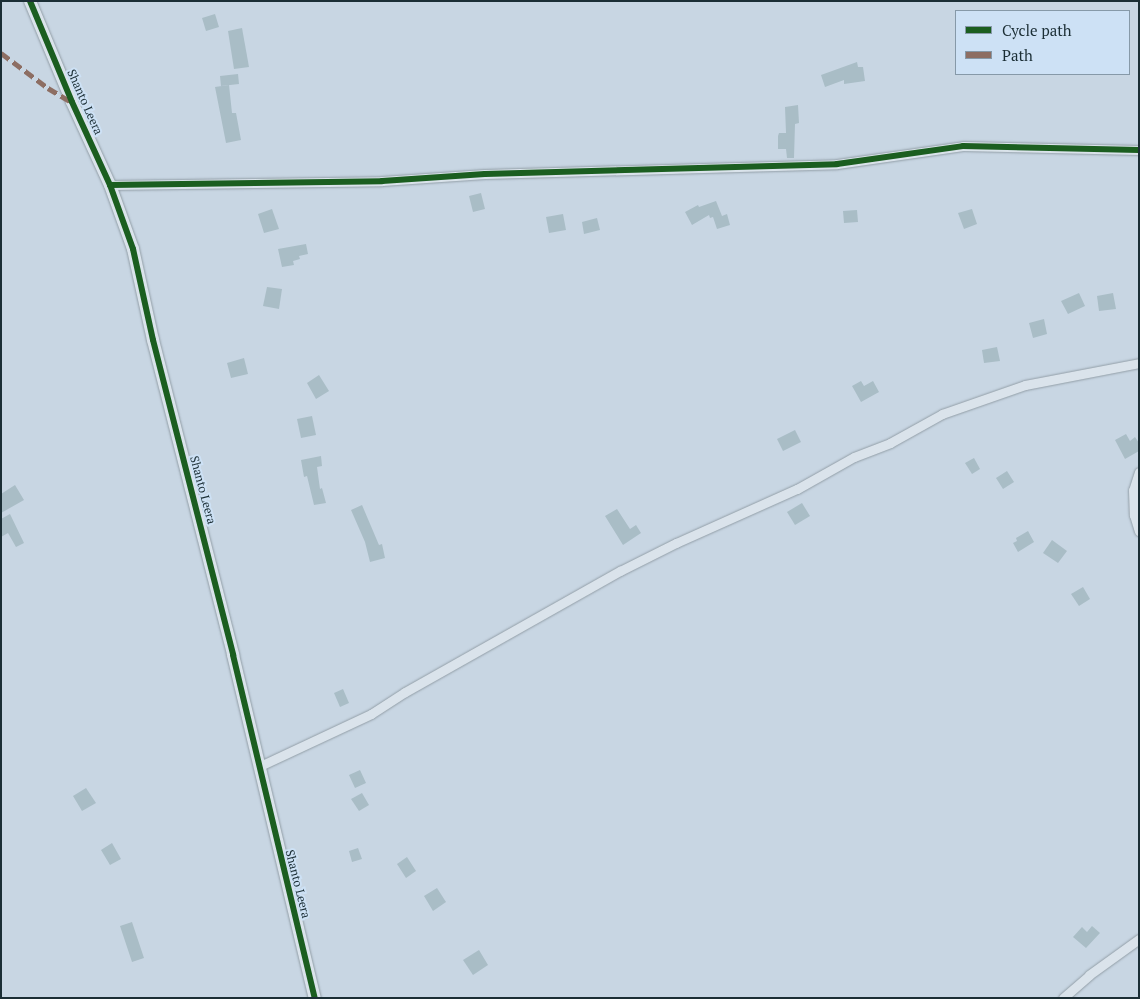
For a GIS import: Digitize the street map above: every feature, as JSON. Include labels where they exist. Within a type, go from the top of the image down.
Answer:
[{"type":"street","name":"Shanto Leera","points":[[30,1],[72,102],[110,185],[133,249],[153,340],[260,766],[278,849],[315,998]]},
{"type":"street","points":[[110,185],[382,181],[485,174],[837,164],[963,146],[1139,150]]},
{"type":"street","points":[[260,766],[371,714],[405,692],[628,567],[676,543],[797,489],[854,457],[890,443],[942,414],[1025,386],[1139,363]]},
{"type":"street","points":[[1139,472],[1133,490],[1134,515],[1139,531]]},
{"type":"street","points":[[1062,998],[1139,939]]},
{"type":"building","points":[[215,14],[219,27],[206,31],[202,18]]},
{"type":"building","points":[[242,28],[249,67],[234,69],[228,31]]},
{"type":"building","points":[[857,62],[858,67],[863,67],[865,81],[844,84],[844,80],[825,87],[821,75]]},
{"type":"building","points":[[238,74],[239,84],[221,86],[220,76]]},
{"type":"building","points":[[229,85],[232,113],[236,113],[241,140],[226,143],[215,87]]},
{"type":"building","points":[[798,105],[799,123],[795,124],[794,158],[787,158],[786,149],[778,149],[778,136],[779,133],[786,133],[785,107]]},
{"type":"building","points":[[481,193],[485,209],[473,212],[469,196]]},
{"type":"building","points":[[716,201],[722,216],[727,214],[730,225],[717,229],[713,217],[710,218],[709,215],[692,225],[685,212],[698,205],[699,207]]},
{"type":"building","points":[[272,209],[279,229],[264,233],[258,214]]},
{"type":"building","points":[[972,209],[977,224],[964,229],[958,213]]},
{"type":"building","points":[[857,210],[858,222],[844,223],[843,211]]},
{"type":"building","points":[[563,214],[566,230],[549,233],[546,217]]},
{"type":"building","points":[[597,218],[600,230],[584,234],[582,222]]},
{"type":"building","points":[[306,244],[308,254],[299,256],[300,259],[293,261],[294,265],[282,267],[278,249]]},
{"type":"building","points":[[267,287],[282,289],[279,309],[263,306]]},
{"type":"building","points":[[1079,293],[1085,306],[1068,314],[1061,301]]},
{"type":"building","points":[[1113,293],[1116,309],[1099,311],[1097,296]]},
{"type":"building","points":[[1044,319],[1047,334],[1033,338],[1029,323]]},
{"type":"building","points":[[997,347],[1000,361],[984,363],[982,350]]},
{"type":"building","points":[[244,358],[248,374],[231,378],[227,363]]},
{"type":"building","points":[[319,375],[329,391],[316,399],[307,383]]},
{"type":"building","points":[[861,381],[864,386],[873,381],[879,392],[861,402],[852,386]]},
{"type":"building","points":[[312,416],[316,435],[301,438],[297,419]]},
{"type":"building","points":[[795,430],[801,442],[783,451],[777,439]]},
{"type":"building","points":[[1126,434],[1130,441],[1135,437],[1139,443],[1139,451],[1125,459],[1115,440]]},
{"type":"building","points":[[321,456],[322,466],[317,467],[320,489],[322,488],[326,503],[314,505],[307,476],[304,477],[301,460]]},
{"type":"building","points":[[974,458],[980,469],[972,474],[965,463]]},
{"type":"building","points":[[1007,471],[1014,482],[1003,489],[996,478]]},
{"type":"building","points":[[15,485],[24,500],[1,513],[1,494]]},
{"type":"building","points":[[802,503],[810,516],[795,525],[787,512]]},
{"type":"building","points":[[362,505],[379,545],[382,544],[385,558],[370,562],[365,542],[351,510]]},
{"type":"building","points":[[617,509],[630,529],[636,525],[641,533],[623,545],[605,516]]},
{"type":"building","points":[[10,514],[24,543],[16,547],[8,533],[1,537],[1,519]]},
{"type":"building","points":[[1028,531],[1034,542],[1018,552],[1013,543],[1017,541],[1016,538]]},
{"type":"building","points":[[1052,540],[1067,551],[1058,563],[1043,553]]},
{"type":"building","points":[[1083,587],[1090,599],[1079,606],[1071,594]]},
{"type":"building","points":[[343,689],[349,703],[340,707],[334,693]]},
{"type":"building","points":[[360,770],[366,783],[355,788],[349,775]]},
{"type":"building","points":[[86,788],[96,803],[82,811],[73,796]]},
{"type":"building","points":[[362,793],[369,805],[359,811],[351,799]]},
{"type":"building","points":[[112,843],[121,859],[110,865],[101,850]]},
{"type":"building","points":[[358,848],[362,859],[352,862],[349,851]]},
{"type":"building","points":[[407,857],[416,871],[406,878],[397,864]]},
{"type":"building","points":[[437,888],[446,902],[433,911],[424,896]]},
{"type":"building","points":[[132,922],[144,958],[132,962],[120,926]]},
{"type":"building","points":[[1092,926],[1100,933],[1086,948],[1073,937],[1082,927],[1087,932]]},
{"type":"building","points":[[479,950],[488,965],[473,975],[463,960]]},
{"type":"marked path","points":[[1,53],[48,88],[71,102]]},
{"type":"cycle path","points":[[30,1],[72,102],[110,185],[133,249],[153,340],[233,655],[315,998]]},
{"type":"cycle path","points":[[110,185],[382,181],[485,174],[837,164],[963,146],[1139,150]]}]
